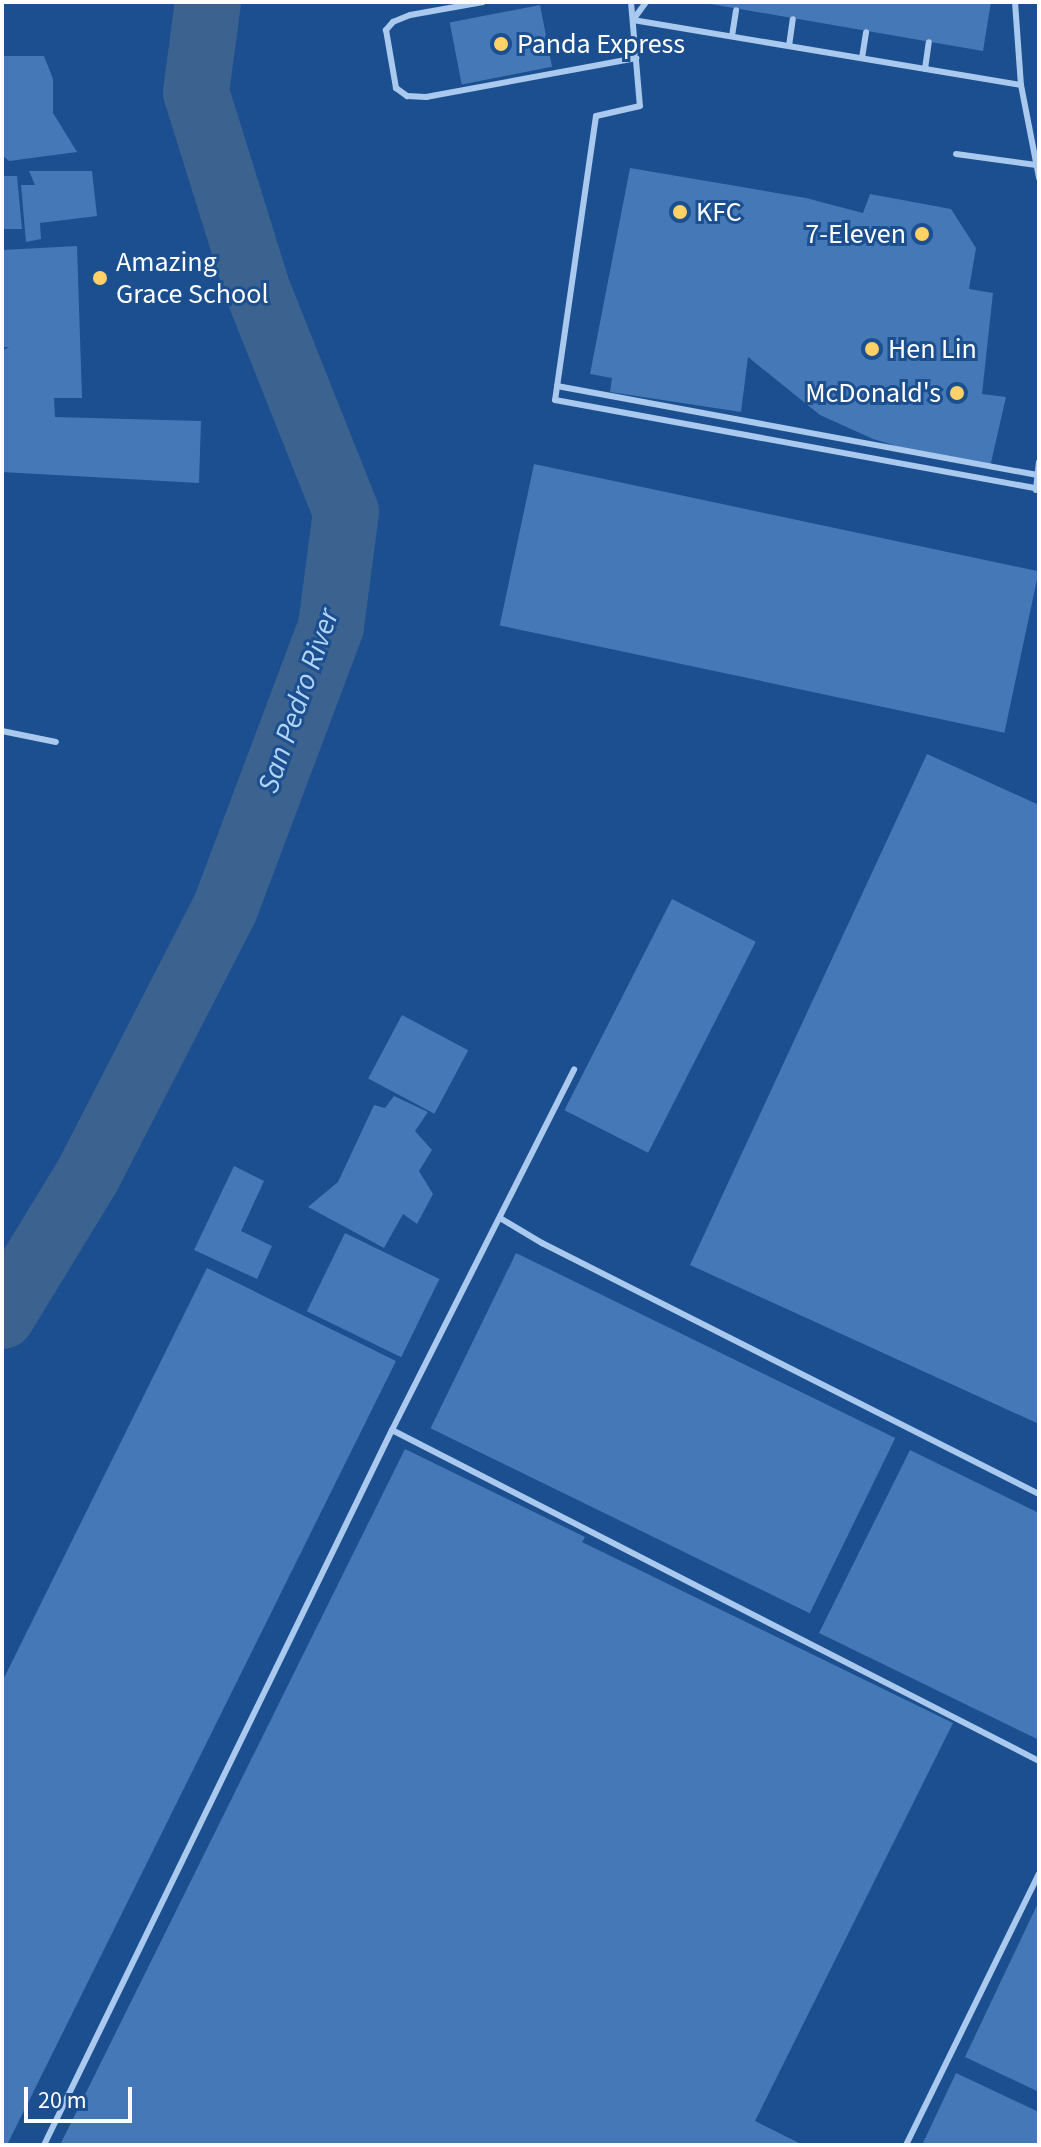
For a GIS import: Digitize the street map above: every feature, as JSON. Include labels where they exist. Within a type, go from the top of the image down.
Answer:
[{"type":"lane","points":[[483,2],[410,15],[393,22],[386,30],[396,88],[407,96],[426,97],[636,58]]},
{"type":"lane","points":[[631,2],[640,106],[596,116],[555,400],[1038,490],[1039,462]]},
{"type":"lane","points":[[633,20],[646,2]]},
{"type":"lane","points":[[1015,2],[1021,85],[1039,178]]},
{"type":"lane","points":[[732,36],[736,10]]},
{"type":"lane","points":[[789,46],[793,19]]},
{"type":"lane","points":[[633,20],[1021,85]]},
{"type":"lane","points":[[862,58],[866,32]]},
{"type":"lane","points":[[925,69],[929,42]]},
{"type":"lane","points":[[956,154],[1036,165]]},
{"type":"lane","points":[[557,386],[1038,474]]},
{"type":"lane","points":[[2,731],[56,742]]},
{"type":"lane","points":[[44,2145],[392,1430],[574,1069]]},
{"type":"lane","points":[[500,1218],[542,1243],[1039,1494]]},
{"type":"lane","points":[[392,1430],[1039,1761]]},
{"type":"lane","points":[[906,2145],[1039,1874]]},
{"type":"building","points":[[699,2],[991,2],[983,51]]},
{"type":"building","name":"Panda Express","points":[[540,5],[552,67],[462,84],[450,23]]},
{"type":"building","points":[[2,56],[44,56],[53,79],[53,113],[77,152],[9,161],[2,155]]},
{"type":"building","points":[[630,168],[806,198],[863,213],[870,194],[951,209],[976,248],[969,289],[993,293],[982,394],[1006,397],[990,467],[943,460],[873,439],[820,415],[748,357],[741,412],[610,392],[612,378],[590,374]]},
{"type":"building","points":[[29,171],[92,171],[97,216],[40,223],[41,239],[26,242],[21,185],[35,185]]},
{"type":"building","points":[[2,176],[17,176],[22,229],[2,229]]},
{"type":"building","points":[[77,246],[82,398],[54,398],[55,417],[201,421],[199,483],[2,472],[2,351],[9,347],[2,347],[2,250]]},
{"type":"building","points":[[534,464],[1039,571],[1004,733],[500,625]]},
{"type":"building","points":[[927,754],[1039,805],[1039,1424],[690,1265]]},
{"type":"building","points":[[672,899],[756,942],[648,1153],[564,1110]]},
{"type":"building","points":[[402,1015],[468,1050],[434,1114],[368,1079]]},
{"type":"building","points":[[394,1096],[428,1112],[415,1131],[432,1150],[419,1171],[433,1194],[417,1224],[403,1214],[384,1248],[308,1207],[338,1182],[374,1105],[385,1108]]},
{"type":"building","points":[[234,1166],[264,1181],[241,1231],[272,1246],[257,1279],[194,1250]]},
{"type":"building","points":[[345,1233],[439,1279],[401,1357],[307,1311]]},
{"type":"building","points":[[516,1253],[895,1438],[810,1613],[431,1428]]},
{"type":"building","points":[[207,1268],[396,1361],[7,2145],[2,2145],[2,1682]]},
{"type":"building","points":[[405,1449],[585,1537],[582,1542],[953,1723],[755,2121],[803,2145],[60,2145]]},
{"type":"building","points":[[910,1450],[1039,1513],[1039,1740],[819,1633]]},
{"type":"building","points":[[1039,1901],[1039,2092],[965,2057]]},
{"type":"building","points":[[956,2073],[1039,2112],[1039,2145],[922,2145]]},
{"type":"waterway","name":"San Pedro River","points":[[2,1316],[88,1175],[226,906],[331,626],[346,512],[257,288],[196,92],[208,2]]},
{"type":"place","name":"Panda Express","points":[[501,44]]},
{"type":"place","name":"KFC","points":[[680,212]]},
{"type":"place","name":"7-Eleven","points":[[922,234]]},
{"type":"place","name":"Amazing Grace School","points":[[100,278]]},
{"type":"place","name":"Hen Lin","points":[[872,349]]},
{"type":"place","name":"McDonald's","points":[[957,393]]}]
